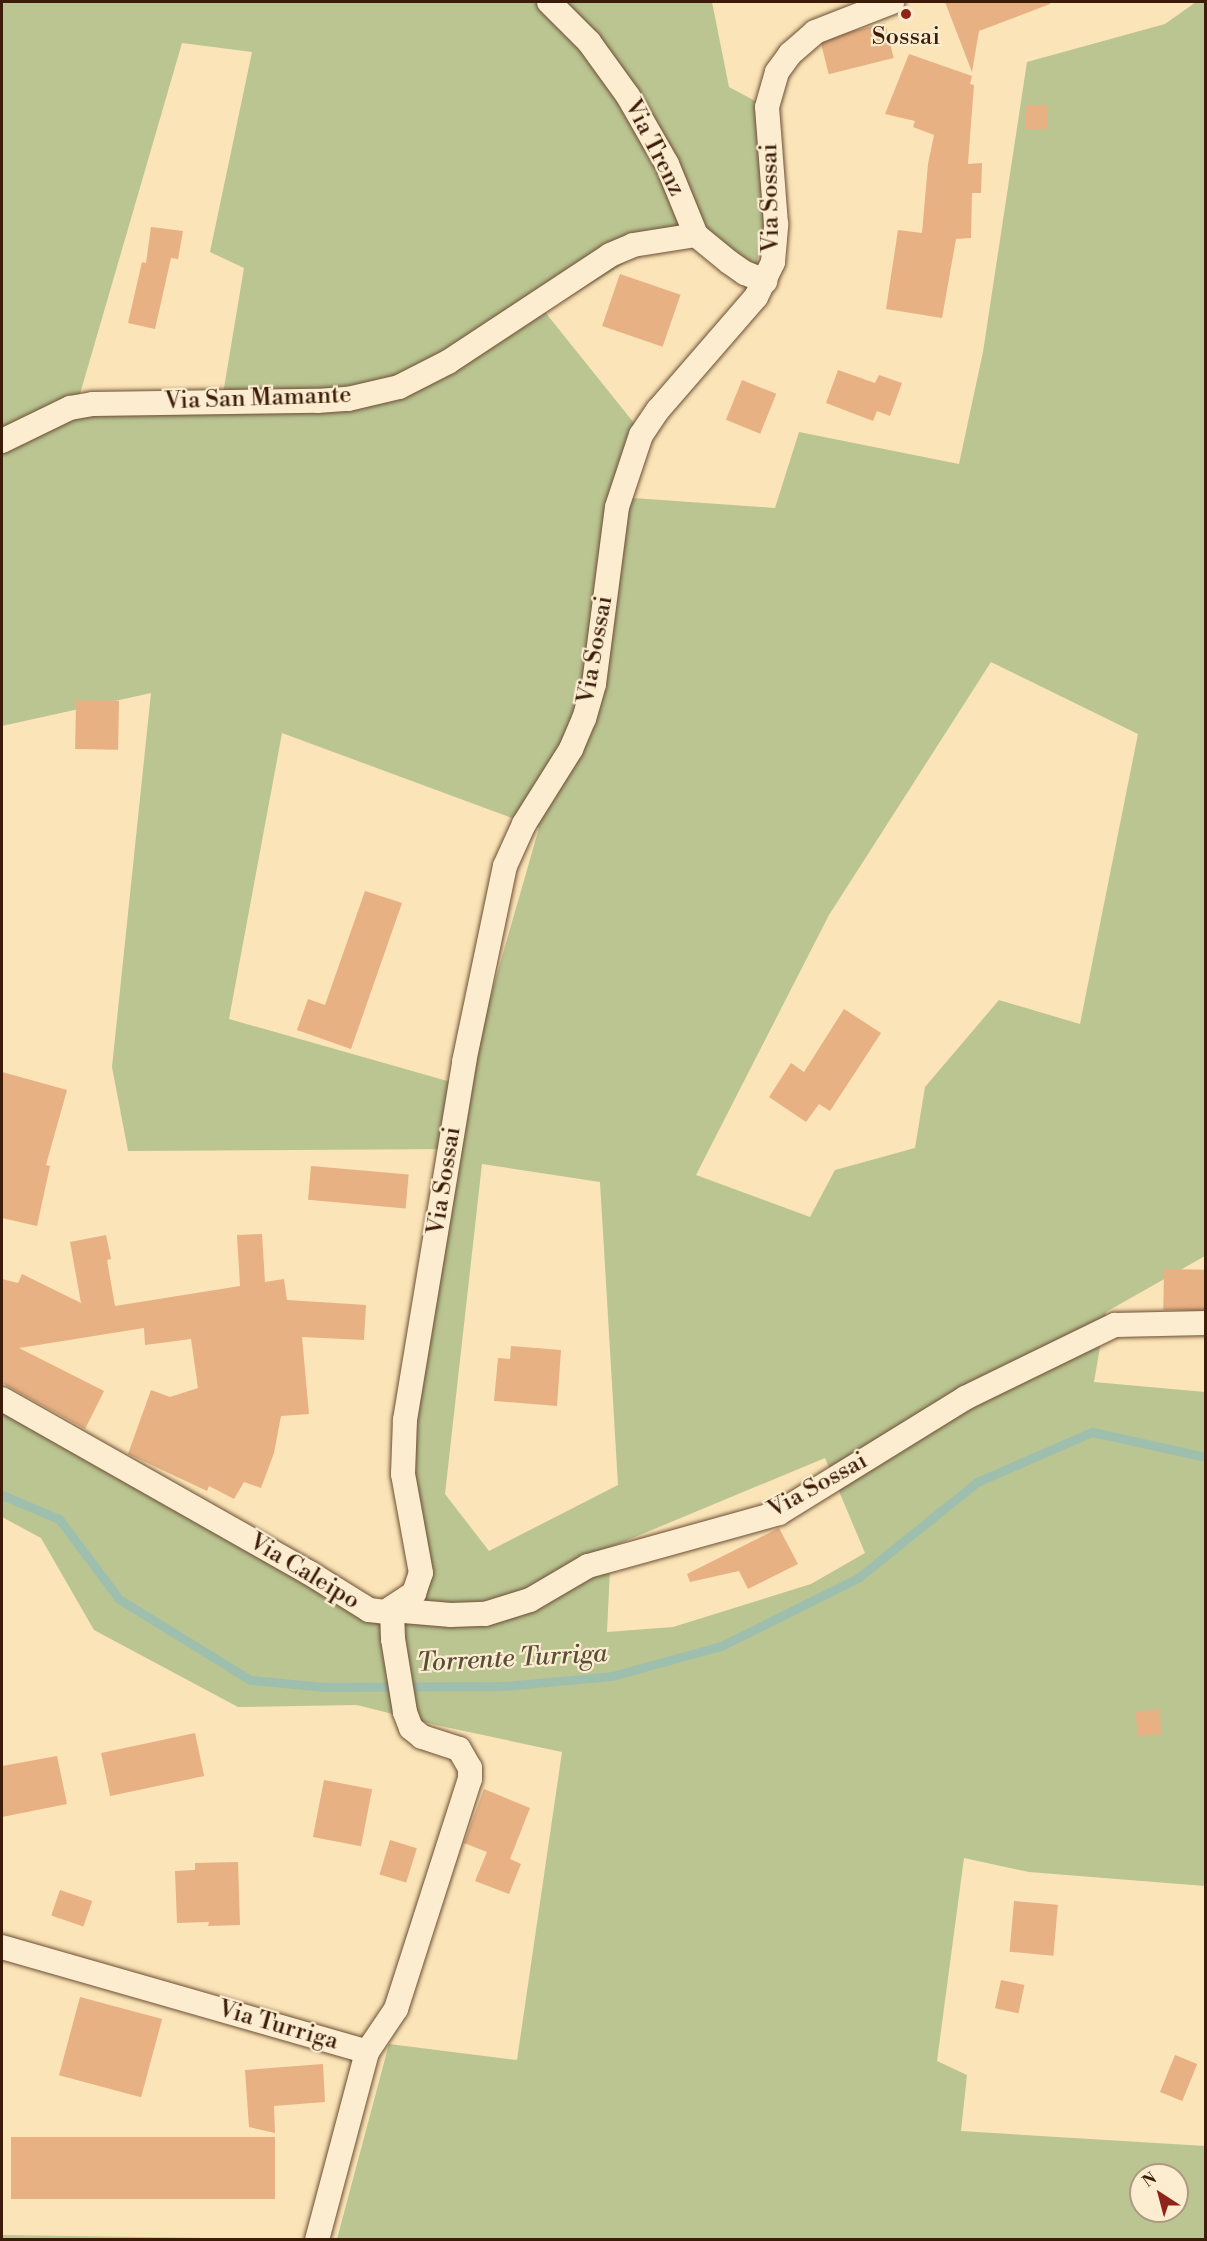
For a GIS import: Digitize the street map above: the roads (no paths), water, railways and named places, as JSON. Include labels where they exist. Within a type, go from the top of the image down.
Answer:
[{"type":"street","name":"Via Trenz","points":[[549,2],[589,42],[628,96],[667,164],[696,235],[709,248],[737,268],[765,281]]},
{"type":"street","name":"Via Sossai","points":[[392,1610],[407,1600],[419,1584],[420,1559],[403,1474],[405,1420],[464,1062],[505,866],[524,824],[571,749],[584,718],[594,684],[617,507],[641,435],[658,410],[756,297],[773,262],[776,244],[767,107],[777,72],[790,54],[815,32],[892,2]]},
{"type":"street","name":"Via San Mamante","points":[[2,441],[70,408],[93,404],[317,401],[348,399],[399,387],[448,362],[610,255],[633,245],[696,235]]},
{"type":"street","name":"Via Sossai","points":[[392,1610],[451,1615],[485,1614],[530,1600],[588,1566],[778,1513],[965,1398],[1115,1325],[1206,1323]]},
{"type":"street","name":"Via Caleipo","points":[[2,1399],[308,1572],[369,1610],[385,1612],[392,1610],[393,1639],[405,1712],[411,1728],[416,1733],[459,1749],[470,1768],[470,1779],[396,2009],[367,2052]]},
{"type":"street","name":"Via Turriga","points":[[2,1947],[367,2052],[317,2240]]},
{"type":"waterway","name":"Torrente Turriga","points":[[2,1495],[59,1519],[119,1599],[250,1680],[325,1687],[505,1686],[612,1676],[721,1646],[858,1578],[977,1482],[1092,1432],[1206,1457]]},
{"type":"place","name":"Sossai","points":[[906,14]]}]
